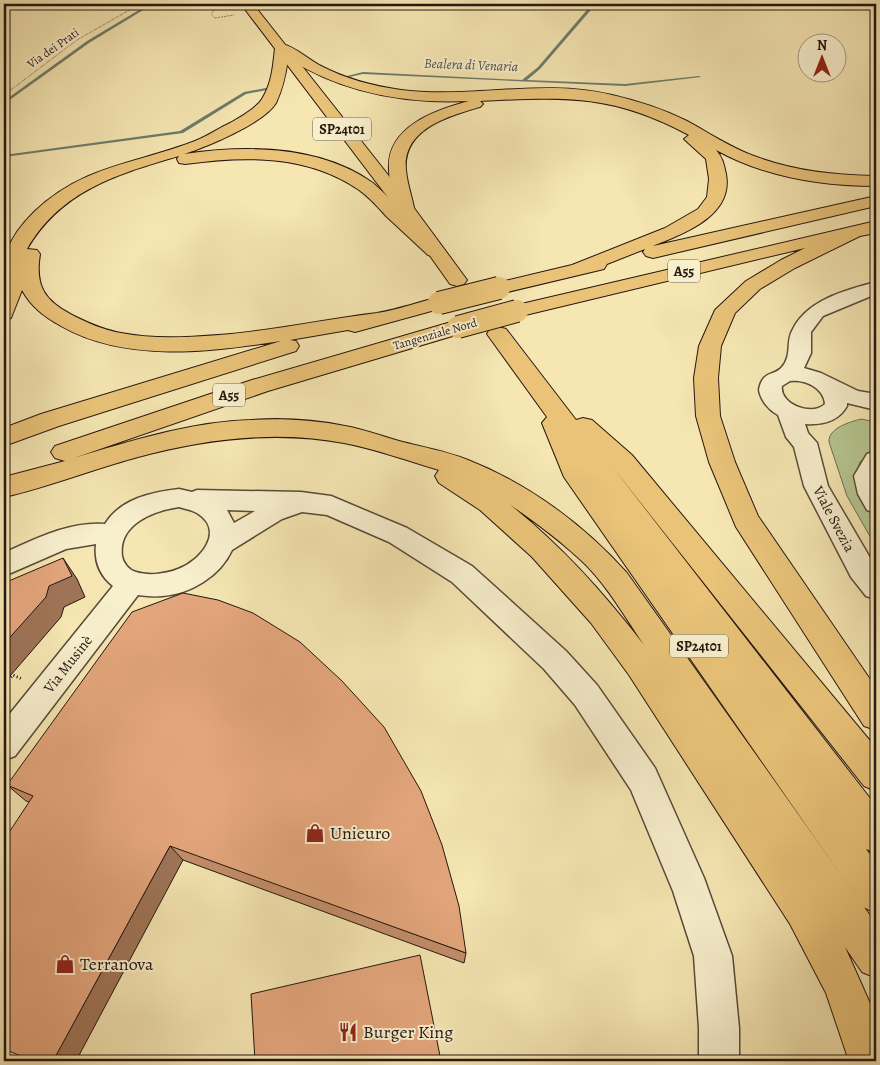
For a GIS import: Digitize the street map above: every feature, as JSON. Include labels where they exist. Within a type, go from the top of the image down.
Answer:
[{"type":"main road","name":"SP24t01","points":[[247,4],[405,208],[457,280]]},
{"type":"main road","points":[[4,314],[13,288],[18,249],[30,227],[47,210],[68,193],[91,180],[127,166],[201,144],[241,124],[268,103],[278,80],[282,48],[324,73],[378,90],[448,97],[531,93],[567,94],[602,98],[668,118],[706,140],[748,159],[776,168],[820,177],[876,181]]},
{"type":"main road","points":[[405,208],[397,169],[398,156],[403,142],[414,130],[433,119],[456,109],[483,102],[542,97],[602,101],[656,118],[703,146],[714,158],[718,179],[716,198],[704,213],[672,232],[580,268]]},
{"type":"main road","points":[[372,320],[207,344],[147,343],[113,338],[65,322],[41,304],[29,285],[28,265],[31,250],[43,228],[62,210],[105,182],[139,169],[176,160],[209,155],[247,154],[281,156],[335,170],[366,187],[435,251]]},
{"type":"main road","name":"Tangenziale Nord","points":[[4,437],[50,420],[372,320],[580,268],[876,201]]},
{"type":"main road","points":[[864,230],[788,264],[753,285],[726,310],[710,346],[706,378],[708,416],[722,462],[746,520],[876,715]]},
{"type":"main road","name":"Tangenziale Nord","points":[[4,474],[183,409],[458,327],[772,250],[864,230]]},
{"type":"main road","name":"SP24t01","points":[[498,334],[540,389],[623,461],[876,774]]},
{"type":"main road","name":"SP24t01","points":[[540,389],[573,470],[876,894]]},
{"type":"main road","points":[[540,389],[876,835]]},
{"type":"main road","points":[[4,487],[137,448],[217,431],[280,428],[344,434],[384,444],[425,458],[458,466],[517,496],[552,521],[595,556],[622,588],[876,958]]},
{"type":"main road","points":[[425,458],[453,480],[487,502],[539,546],[587,596],[628,647],[811,921],[834,963],[854,1010],[870,1061]]},
{"type":"street","points":[[790,374],[800,353],[801,332],[816,312],[858,293],[876,288]]},
{"type":"street","points":[[800,353],[837,397],[829,413],[804,443]]},
{"type":"street","points":[[876,402],[850,396],[802,375],[790,374],[781,376],[774,380],[770,386],[770,393],[774,401],[788,411],[804,416],[876,410]]},
{"type":"street","name":"Viale Svezia","points":[[788,411],[798,437],[804,443],[816,486],[861,569],[876,588]]},
{"type":"street","points":[[876,460],[866,476],[871,494],[876,503]]},
{"type":"street","points":[[197,500],[211,507],[220,517],[224,529],[222,543],[215,557],[203,570],[186,579],[168,585],[149,586],[132,583],[117,575],[109,562],[108,547],[112,536],[125,518],[142,507],[160,500],[179,498],[300,502],[330,506],[398,536],[462,574],[522,628],[586,695],[642,779],[691,891],[713,956],[720,1061]]},
{"type":"street","points":[[222,543],[273,512],[300,502]]},
{"type":"street","points":[[4,565],[75,535],[100,533],[112,536]]},
{"type":"street","name":"Via Musinè","points":[[4,745],[132,583]]},
{"type":"path","name":"Via dei Prati","points":[[4,95],[77,40],[140,4]]},
{"type":"path","points":[[214,4],[216,8],[211,14],[215,18],[236,15]]},
{"type":"path","points":[[4,685],[13,675]]},
{"type":"green space","points":[[861,419],[876,422],[876,446],[860,462],[856,475],[870,510],[876,518],[876,547],[847,496],[829,442],[832,433],[836,429]]},
{"type":"building","points":[[63,558],[72,576],[49,586],[46,597],[4,644],[4,583]]},
{"type":"building","points":[[183,593],[218,600],[253,613],[300,642],[342,681],[384,727],[421,791],[442,845],[459,906],[466,953],[170,846],[53,1061],[33,1061],[4,1049],[4,840],[33,796],[7,785],[132,612]]},
{"type":"building","name":"Burger King","points":[[420,955],[441,1061],[255,1061],[251,994]]},
{"type":"waterway","points":[[4,103],[88,42],[151,4]]},
{"type":"waterway","name":"Bealera di Venaria","points":[[523,81],[539,68],[594,4]]},
{"type":"waterway","name":"Bealera di Venaria","points":[[345,77],[363,73],[523,81]]},
{"type":"waterway","points":[[523,81],[625,85],[699,77]]},
{"type":"waterway","name":"Bealera di Venaria","points":[[4,156],[181,132],[245,93],[266,89]]},
{"type":"place","name":"Unieuro","points":[[315,833]]},
{"type":"place","name":"Terranova","points":[[65,964]]},
{"type":"place","name":"Burger King","points":[[348,1032]]}]
